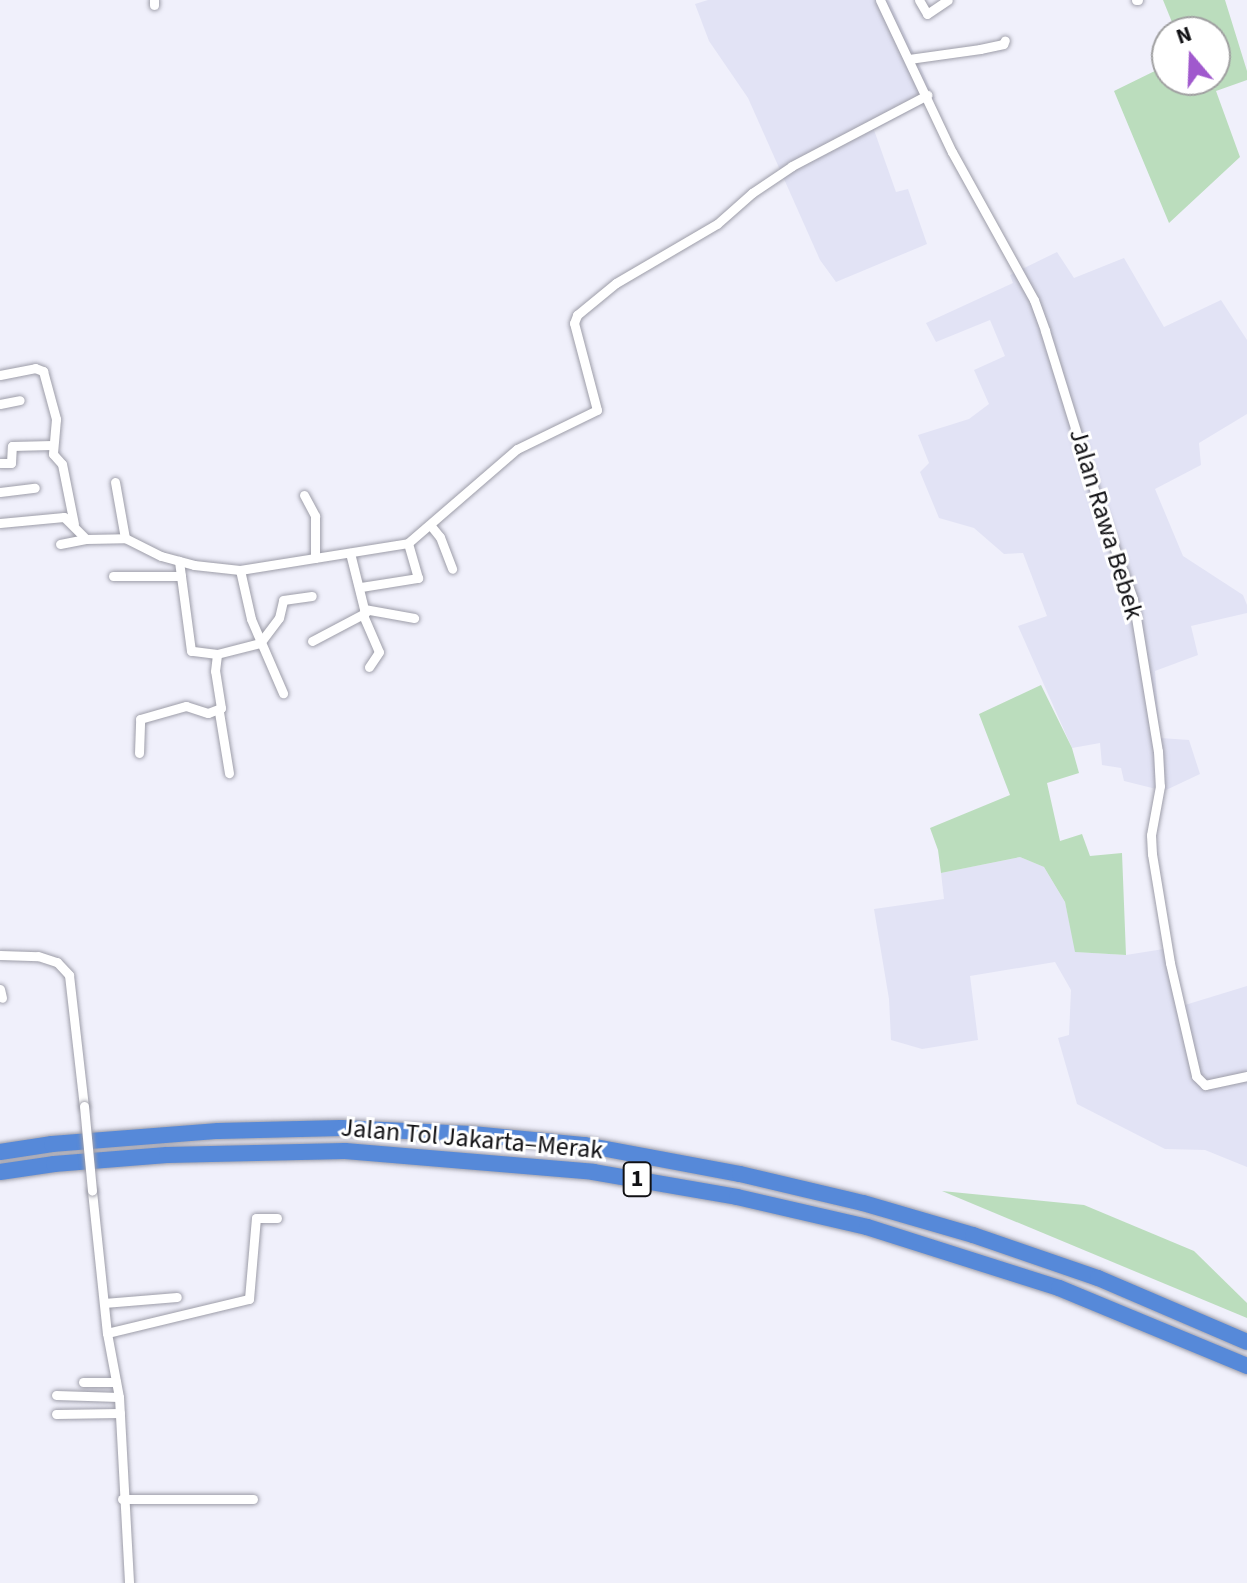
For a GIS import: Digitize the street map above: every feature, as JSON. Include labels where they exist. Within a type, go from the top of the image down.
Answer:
[{"type":"highway","name":"Jalan Tol Jakarta–Merak","points":[[0,1152],[52,1144],[218,1131],[341,1128],[472,1134],[585,1145],[740,1174],[946,1227],[1098,1278],[1247,1342]]},
{"type":"highway","name":"Jalan Tol Jakarta–Merak","points":[[0,1172],[54,1164],[167,1155],[345,1151],[447,1156],[593,1172],[737,1197],[867,1227],[1059,1288],[1247,1366]]},
{"type":"street","name":"Jalan Rawa Bebek","points":[[880,0],[991,227],[1034,300],[1099,505],[1133,599],[1158,751],[1160,786],[1151,843],[1170,963],[1196,1076],[1205,1085],[1247,1076]]},
{"type":"street","points":[[919,0],[927,14],[948,0]]},
{"type":"street","points":[[909,59],[992,46],[1005,40]]},
{"type":"street","points":[[60,544],[86,539],[125,538],[179,561],[240,570],[408,543],[517,449],[597,410],[574,323],[577,315],[616,283],[717,224],[752,193],[792,166],[927,95]]},
{"type":"street","points":[[0,375],[42,369],[56,419],[52,445],[54,457],[62,464],[74,524]]},
{"type":"street","points":[[0,404],[20,400]]},
{"type":"street","points":[[0,463],[11,463],[12,446],[52,445]]},
{"type":"street","points":[[115,482],[125,538]]},
{"type":"street","points":[[0,492],[35,488]]},
{"type":"street","points":[[304,495],[315,516],[315,558]]},
{"type":"street","points":[[0,523],[57,516],[68,518],[86,539]]},
{"type":"street","points":[[431,526],[440,537],[452,569]]},
{"type":"street","points":[[361,587],[418,578],[408,543]]},
{"type":"street","points":[[350,553],[361,587],[363,612],[379,652],[369,667]]},
{"type":"street","points":[[179,561],[191,651],[217,654],[260,643],[279,618],[284,598],[312,596]]},
{"type":"street","points":[[240,570],[260,643],[283,693]]},
{"type":"street","points":[[113,576],[181,576]]},
{"type":"street","points":[[312,641],[363,612],[414,618]]},
{"type":"street","points":[[217,654],[219,712],[229,773]]},
{"type":"street","points":[[139,753],[140,719],[186,706],[199,712],[219,712]]},
{"type":"street","points":[[0,955],[38,956],[57,962],[69,975],[107,1333],[119,1397],[122,1499],[129,1583]]},
{"type":"street","points":[[107,1333],[249,1299],[256,1218],[277,1218]]},
{"type":"street","points":[[104,1303],[177,1297]]},
{"type":"street","points":[[83,1382],[116,1382]]},
{"type":"street","points":[[56,1395],[119,1397]]},
{"type":"street","points":[[56,1414],[120,1413]]},
{"type":"street","points":[[122,1499],[253,1499]]},
{"type":"shaded area","points":[[708,0],[889,0],[935,98],[874,130],[896,192],[908,189],[927,244],[836,282],[820,260],[748,98],[709,41],[695,4]]},
{"type":"shaded area","points":[[1057,252],[1074,278],[1124,258],[1164,327],[1221,300],[1247,340],[1247,414],[1199,443],[1201,465],[1155,489],[1183,556],[1243,595],[1247,605],[1247,613],[1191,626],[1198,655],[1155,671],[1160,738],[1189,740],[1200,774],[1164,791],[1124,781],[1121,768],[1102,765],[1100,743],[1072,748],[1018,626],[1047,616],[1023,553],[1004,554],[974,528],[939,518],[920,472],[929,463],[918,435],[969,419],[989,404],[974,370],[1005,356],[990,320],[936,342],[926,323],[1013,283],[1010,275]]},
{"type":"shaded area","points":[[1020,857],[1044,867],[1065,902],[1076,952],[1126,955],[1170,948],[1185,1005],[1247,986],[1247,1167],[1205,1150],[1165,1149],[1077,1104],[1058,1038],[1069,1035],[1071,990],[1055,962],[970,976],[978,1040],[922,1049],[891,1040],[889,999],[874,909],[944,899],[941,873]]},
{"type":"green space","points":[[1163,0],[1225,0],[1230,16],[1170,16]]},
{"type":"green space","points":[[1231,19],[1247,71],[1247,80],[1231,86]]},
{"type":"green space","points":[[1151,73],[1151,96],[1218,96],[1240,157],[1169,223],[1114,91]]},
{"type":"green space","points":[[1041,685],[1072,748],[1079,773],[1047,783],[1060,841],[1082,834],[1090,856],[1122,853],[1126,955],[1075,952],[1065,902],[1044,867],[1020,857],[941,873],[938,850],[930,828],[1010,795],[979,714]]},
{"type":"green space","points":[[942,1191],[1084,1205],[1194,1251],[1247,1303],[1247,1318]]}]
